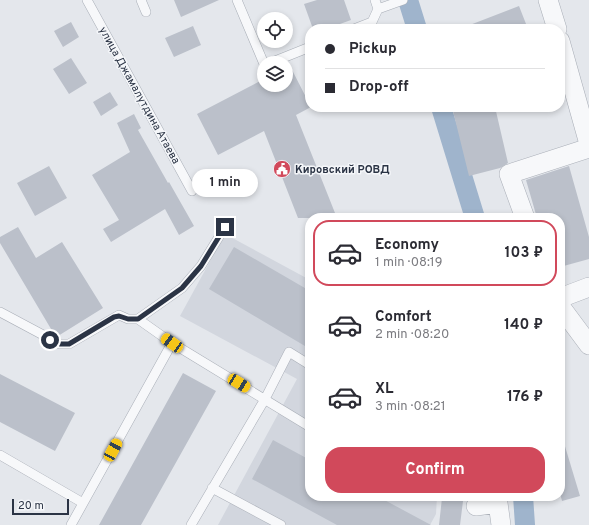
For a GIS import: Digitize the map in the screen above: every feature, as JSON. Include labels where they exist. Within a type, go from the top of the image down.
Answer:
[{"type":"street","points":[[548,0],[555,24]]},
{"type":"street","points":[[565,59],[589,144]]},
{"type":"street","points":[[523,213],[509,174],[589,148]]},
{"type":"street","points":[[565,296],[589,287]]},
{"type":"street","points":[[565,313],[589,345]]},
{"type":"street","points":[[476,506],[498,503],[501,525]]},
{"type":"lane","name":"улица Джамалутдина Атаева","points":[[87,0],[192,191]]},
{"type":"lane","points":[[141,0],[146,12]]},
{"type":"lane","points":[[237,0],[261,56]]},
{"type":"lane","points":[[367,24],[372,22],[378,9],[375,0]]},
{"type":"lane","points":[[378,9],[403,0]]},
{"type":"lane","points":[[288,56],[305,49]]},
{"type":"lane","points":[[0,312],[60,344],[69,344],[114,317],[119,316],[128,319],[138,319],[182,288],[201,266],[225,227]]},
{"type":"lane","points":[[138,319],[172,343],[305,424]]},
{"type":"lane","points":[[71,525],[172,343]]},
{"type":"lane","points":[[191,525],[265,399],[289,352],[305,361]]},
{"type":"lane","points":[[0,455],[83,503]]},
{"type":"lane","points":[[212,488],[281,525]]},
{"type":"shaded area","points":[[225,234],[305,277],[305,501],[437,501],[436,514],[430,525],[218,525],[297,379],[180,316]]},
{"type":"building","points":[[174,0],[219,0],[181,17]]},
{"type":"building","points":[[317,0],[344,0],[351,20],[340,24],[311,24],[304,4]]},
{"type":"building","points":[[519,6],[526,24],[472,24]]},
{"type":"building","points":[[71,22],[79,37],[63,47],[54,31]]},
{"type":"building","points":[[193,26],[201,45],[174,57],[165,38]]},
{"type":"building","points":[[71,58],[87,83],[69,94],[53,69]]},
{"type":"building","points":[[293,72],[305,95],[305,110],[296,115],[335,213],[305,213],[305,218],[298,218],[264,131],[218,155],[197,114],[257,83],[257,92],[293,92]]},
{"type":"building","points":[[110,92],[118,105],[101,116],[93,102]]},
{"type":"building","points":[[453,112],[496,112],[508,163],[500,168],[469,176]]},
{"type":"building","points":[[134,114],[141,128],[138,130],[194,226],[179,235],[165,209],[111,242],[103,229],[119,220],[92,175],[130,152],[117,123]]},
{"type":"building","points":[[49,166],[67,198],[35,216],[17,183]]},
{"type":"building","points":[[569,166],[589,237],[589,259],[565,266],[565,213],[536,213],[526,180]]},
{"type":"building","points":[[18,227],[36,258],[62,242],[103,308],[58,336],[54,334],[0,243],[0,237]]},
{"type":"building","points":[[234,247],[305,288],[305,346],[209,289]]},
{"type":"building","points":[[183,373],[216,391],[141,525],[99,525]]},
{"type":"building","points":[[0,374],[75,413],[55,451],[0,422]]},
{"type":"building","points":[[273,440],[305,457],[305,501],[386,501],[431,525],[337,525],[252,479]]},
{"type":"building","points":[[565,446],[580,496],[565,500]]},
{"type":"building","points":[[442,501],[463,501],[460,525],[439,525]]},
{"type":"waterway","points":[[408,0],[415,24]]},
{"type":"waterway","points":[[443,112],[473,213]]},
{"type":"waterway","points":[[523,501],[525,525]]},
{"type":"place","name":"Кировский РОВД","points":[[282,169]]},
{"type":"route","points":[[50,340],[60,344],[69,344],[114,317],[119,316],[128,319],[138,319],[182,288],[201,266],[225,227]]}]
